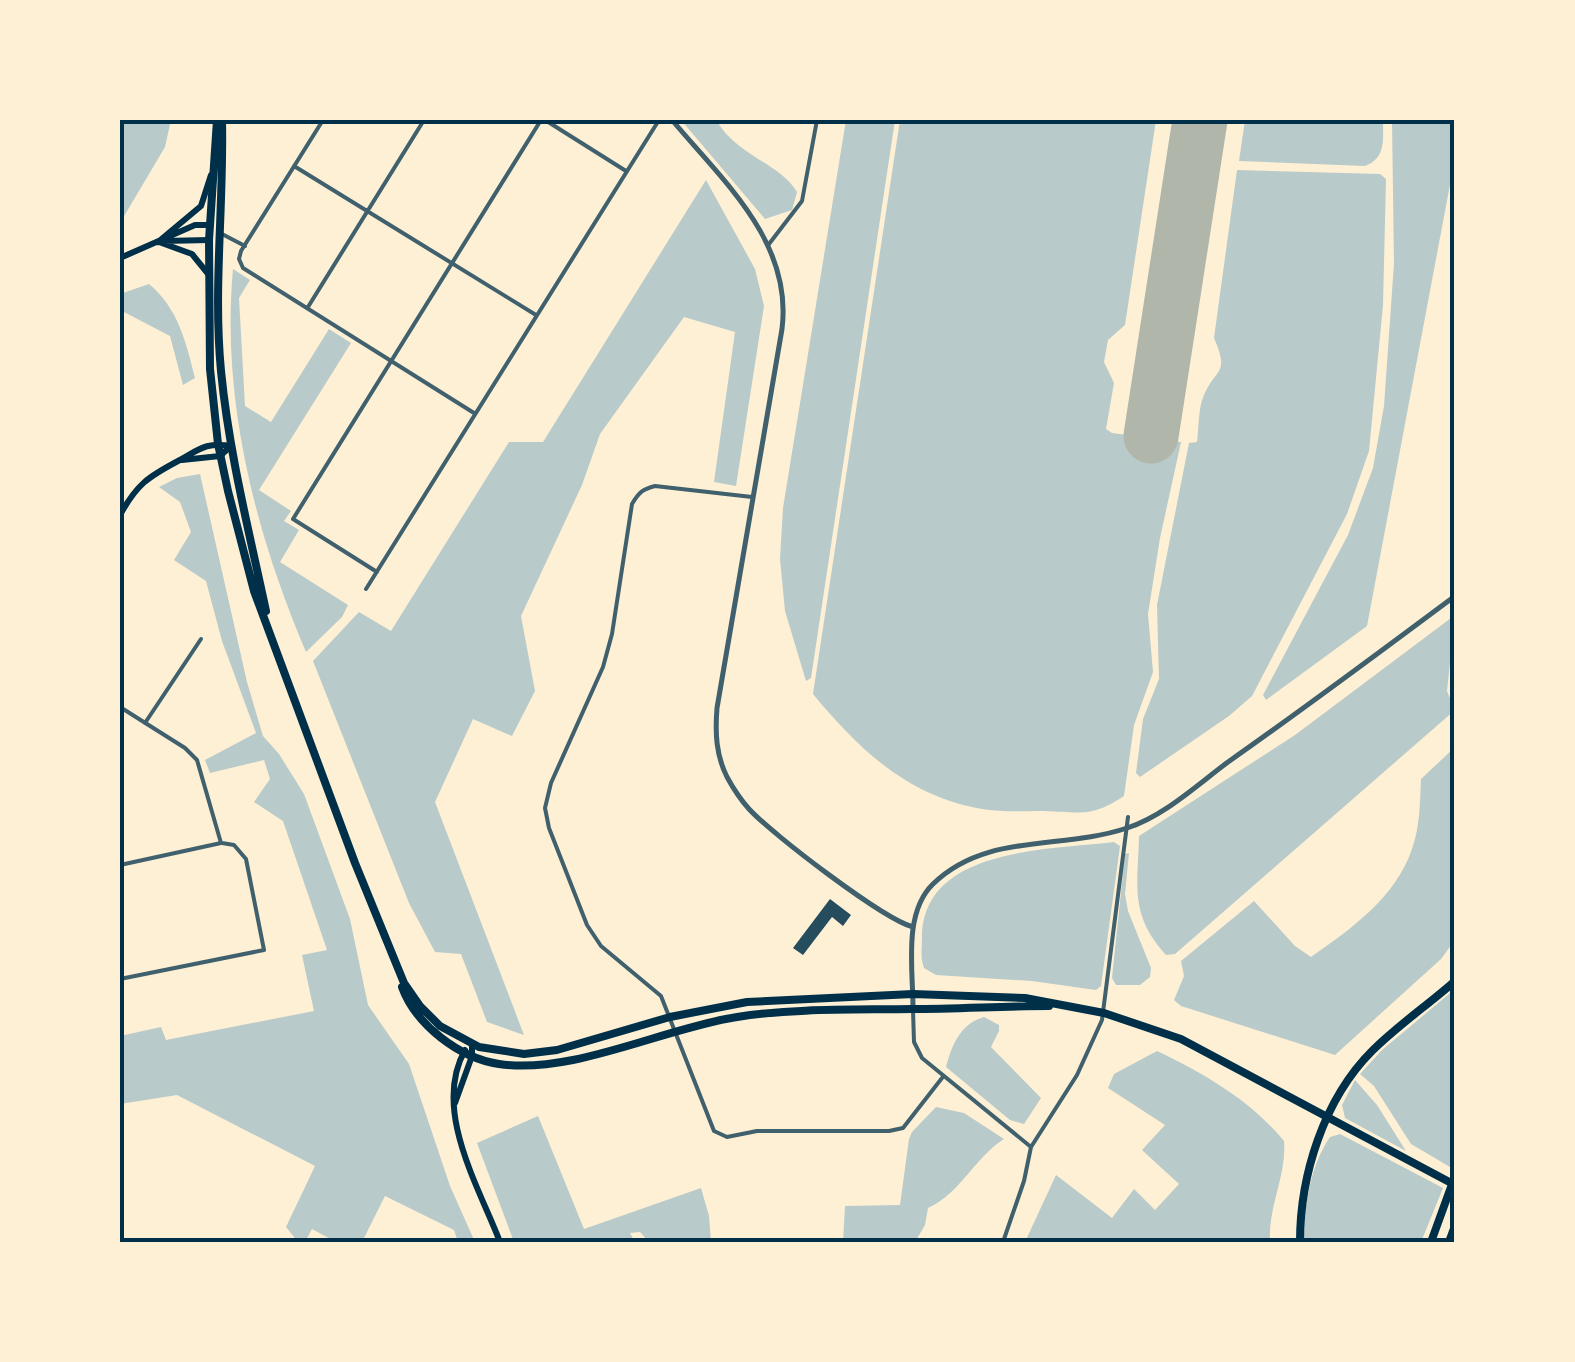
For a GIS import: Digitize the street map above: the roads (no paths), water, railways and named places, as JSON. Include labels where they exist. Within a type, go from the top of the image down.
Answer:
[{"type":"main road","points":[[158,242],[204,201],[220,120]]},
{"type":"main road","points":[[220,120],[221,370],[232,446],[270,632]]},
{"type":"main road","points":[[215,148],[210,226],[210,370],[220,456],[241,547],[405,995],[433,1030],[468,1054],[501,1064],[540,1065],[718,1020],[782,1012],[1070,1006]]},
{"type":"main road","points":[[120,258],[196,225],[210,226],[221,233]]},
{"type":"main road","points":[[158,242],[210,240],[221,233]]},
{"type":"main road","points":[[158,242],[192,254],[209,276]]},
{"type":"main road","points":[[120,515],[145,479],[192,450],[218,444],[232,446]]},
{"type":"main road","points":[[179,460],[220,456],[232,446]]},
{"type":"main road","points":[[395,963],[404,983],[429,1016],[452,1035],[510,1054],[539,1053],[670,1018],[762,1000],[913,994],[1006,996],[1104,1013],[1181,1039],[1455,1185]]},
{"type":"main road","points":[[1300,1242],[1300,1212],[1310,1166],[1339,1094],[1370,1053],[1455,980]]},
{"type":"main road","points":[[472,1044],[452,1086],[455,1124],[500,1242]]},
{"type":"main road","points":[[1431,1242],[1455,1176]]},
{"type":"main road","points":[[1449,1242],[1455,1226]]},
{"type":"street","points":[[323,120],[244,246],[239,259],[243,268],[475,413]]},
{"type":"street","points":[[307,308],[424,120]]},
{"type":"street","points":[[377,572],[293,519],[452,263],[543,120],[626,172]]},
{"type":"street","points":[[366,589],[659,120]]},
{"type":"street","points":[[672,120],[754,218],[769,244],[784,304],[717,708],[715,734],[720,760],[740,798],[766,824],[885,914],[913,927]]},
{"type":"street","points":[[769,244],[802,201],[817,120]]},
{"type":"street","points":[[294,166],[536,315]]},
{"type":"street","points":[[221,233],[244,246]]},
{"type":"street","points":[[753,497],[656,486],[638,494],[632,504],[615,616],[603,666],[551,782],[546,808],[549,828],[587,925],[610,954],[658,992],[714,1131],[727,1136],[758,1131],[903,1128],[942,1078]]},
{"type":"street","points":[[1031,1147],[942,1078],[918,1050],[913,1010],[913,927],[917,909],[934,884],[968,860],[1017,844],[1091,838],[1125,829],[1184,795],[1455,596]]},
{"type":"street","points":[[145,722],[201,639]]},
{"type":"street","points":[[120,707],[198,760],[221,843]]},
{"type":"street","points":[[1003,1242],[1031,1147],[1077,1075],[1104,1013],[1128,817]]},
{"type":"street","points":[[120,865],[221,843],[234,846],[246,859],[264,950],[120,980]]}]
